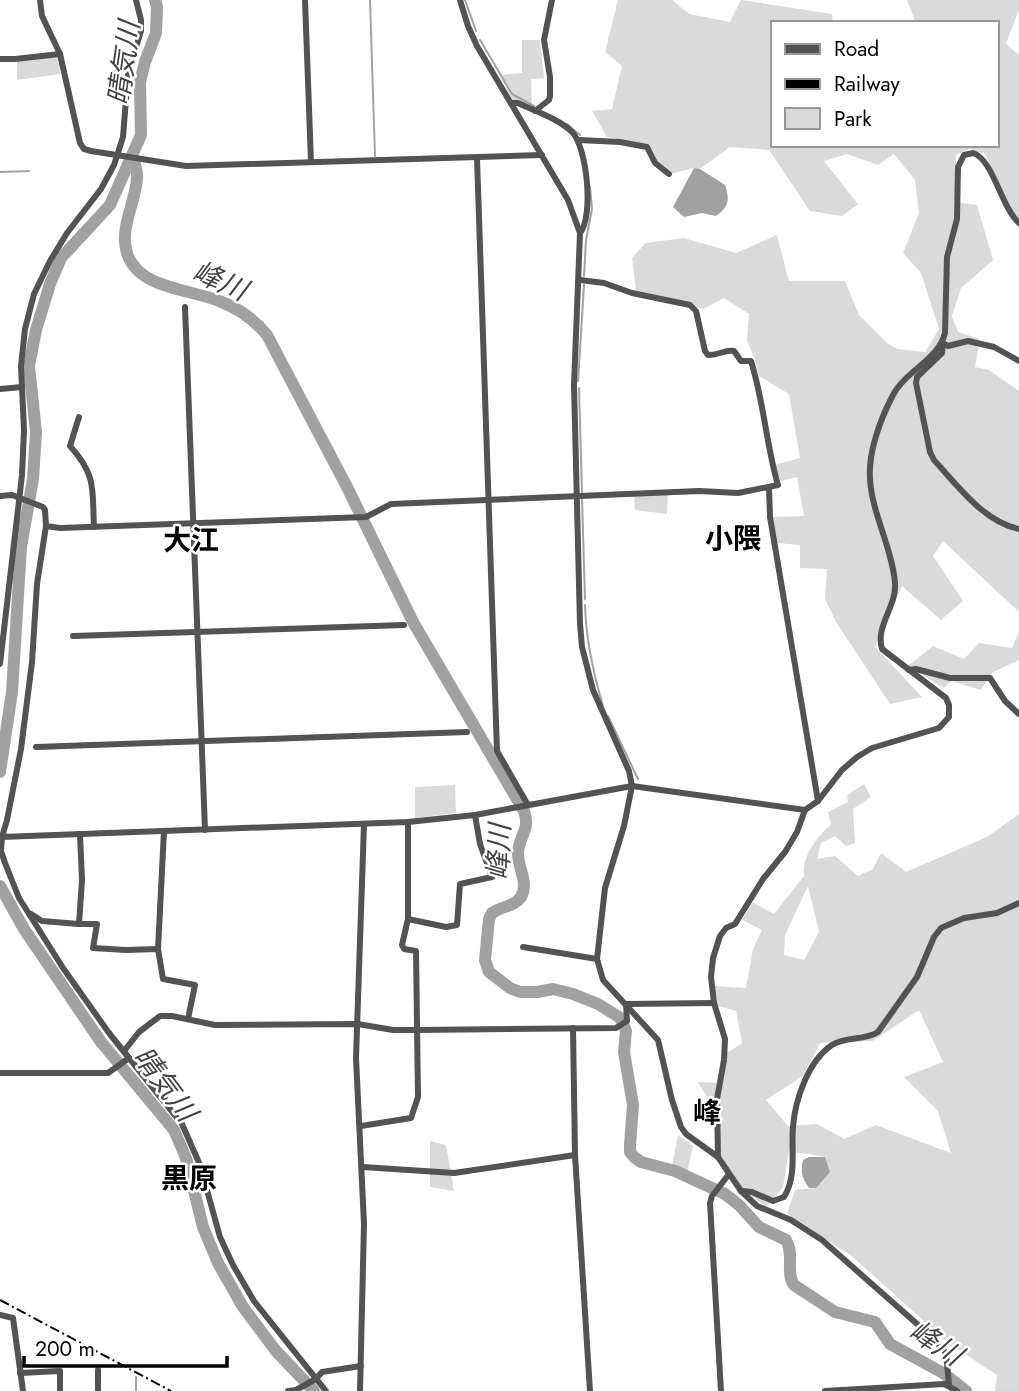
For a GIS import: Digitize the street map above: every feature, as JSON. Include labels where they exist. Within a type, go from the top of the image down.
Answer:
[{"type":"street","points":[[40,0],[42,16],[60,54],[80,143],[84,149],[186,166],[542,155]]},
{"type":"street","points":[[0,664],[20,499],[24,430],[22,346],[34,294],[55,251],[101,189],[120,155],[126,118],[125,86],[141,30],[136,0]]},
{"type":"street","points":[[305,0],[311,162]]},
{"type":"street","points":[[460,0],[477,46],[568,200],[580,233],[574,385],[582,647],[593,690],[629,771],[632,786],[626,817],[605,888],[597,959],[603,980],[654,1034],[661,1046],[672,1100],[681,1127],[718,1157],[741,1191],[757,1206],[805,1228],[836,1251],[941,1346],[946,1353],[949,1385]]},
{"type":"street","points":[[535,111],[549,100],[550,96],[544,40],[552,0]]},
{"type":"street","points":[[0,59],[60,54]]},
{"type":"street","points":[[511,103],[518,103],[569,129],[579,140],[589,199],[584,229],[580,233]]},
{"type":"street","points":[[579,140],[620,142],[647,147],[654,163],[669,174]]},
{"type":"street","points":[[1019,223],[1010,215],[980,155],[964,155],[958,167],[957,219],[947,257],[942,353],[917,377],[916,383],[934,460],[974,502],[1005,524],[1019,529]]},
{"type":"street","points":[[477,158],[497,751],[528,805]]},
{"type":"street","points":[[46,526],[93,527],[354,518],[366,517],[391,504],[699,491],[738,493],[778,485],[751,361],[741,361],[734,351],[729,350],[716,356],[708,355],[696,312],[690,305],[632,293],[604,283],[580,280]]},
{"type":"street","points":[[185,307],[205,830]]},
{"type":"street","points":[[943,343],[948,346],[968,341],[994,348],[1019,361]]},
{"type":"street","points":[[718,1157],[717,1099],[726,1050],[714,1003],[711,968],[720,936],[726,928],[735,924],[763,879],[785,852],[806,810],[818,801],[842,770],[872,748],[927,733],[946,723],[950,711],[946,698],[887,654],[879,640],[893,605],[895,583],[873,497],[870,468],[886,411],[895,390],[943,343]]},
{"type":"street","points":[[0,389],[22,387]]},
{"type":"street","points":[[79,417],[70,446],[84,462],[91,476],[93,527]]},
{"type":"street","points":[[769,488],[770,517],[818,801]]},
{"type":"street","points":[[0,496],[12,495],[46,510],[21,750],[1,837],[1,851],[10,879],[63,968],[124,1051],[127,1059],[183,1124],[200,1165],[220,1237],[254,1301],[326,1391]]},
{"type":"street","points":[[73,636],[404,625]]},
{"type":"street","points":[[907,670],[916,669],[950,678],[990,678],[1005,701],[1019,714]]},
{"type":"street","points":[[36,747],[467,732]]},
{"type":"street","points":[[1,837],[408,822],[475,815],[632,786],[806,810]]},
{"type":"street","points":[[408,919],[446,927],[457,925],[460,884],[492,877],[480,844],[475,815]]},
{"type":"street","points":[[360,1126],[411,1118],[418,1097],[416,951],[404,949],[402,945],[408,919],[408,822]]},
{"type":"street","points":[[360,1391],[364,1224],[356,1058],[364,824]]},
{"type":"street","points":[[164,831],[158,949],[163,979],[195,985],[188,1020]]},
{"type":"street","points":[[79,924],[82,880],[80,834]]},
{"type":"street","points":[[741,1191],[752,1192],[773,1202],[784,1197],[791,1181],[794,1116],[814,1066],[831,1046],[845,1040],[870,1037],[878,1032],[917,977],[934,937],[941,928],[964,918],[997,914],[1019,903]]},
{"type":"street","points":[[27,911],[41,921],[97,925],[93,948],[158,949]]},
{"type":"street","points":[[523,947],[597,959]]},
{"type":"street","points":[[626,1004],[714,1003]]},
{"type":"street","points":[[124,1051],[152,1020],[160,1016],[215,1026],[358,1024],[393,1030],[620,1027],[627,1021],[626,1004]]},
{"type":"street","points":[[573,1028],[575,1155],[590,1391]]},
{"type":"street","points":[[0,1073],[111,1072],[127,1059]]},
{"type":"street","points":[[363,1167],[454,1173],[575,1155]]},
{"type":"street","points":[[721,1391],[711,1216],[712,1196],[729,1174]]},
{"type":"street","points":[[0,1315],[13,1318],[23,1391]]},
{"type":"street","points":[[288,1391],[296,1390],[322,1372],[361,1366]]},
{"type":"street","points":[[98,1391],[99,1370]]},
{"type":"street","points":[[20,1373],[61,1371],[60,1391]]},
{"type":"street","points":[[825,1391],[944,1384],[956,1391]]},
{"type":"green space","points":[[618,0],[672,0],[689,14],[730,22],[741,0],[832,14],[833,21],[771,21],[771,147],[998,147],[998,21],[915,21],[907,0],[1019,0],[1019,9],[1006,44],[1019,55],[1019,218],[1014,214],[985,154],[970,149],[956,155],[956,202],[977,205],[993,260],[961,288],[952,316],[958,332],[980,339],[975,367],[989,370],[1019,391],[1019,612],[943,541],[933,556],[963,601],[941,620],[902,586],[875,647],[922,697],[890,704],[836,622],[825,599],[827,569],[800,568],[800,545],[777,543],[773,517],[804,516],[797,477],[781,481],[774,465],[800,458],[789,394],[759,376],[747,341],[749,314],[724,298],[703,309],[675,299],[636,291],[632,258],[646,243],[684,238],[736,253],[777,235],[789,281],[845,281],[859,315],[887,343],[897,349],[925,352],[939,329],[921,273],[903,253],[919,213],[915,180],[894,154],[878,165],[847,154],[824,161],[858,204],[842,216],[810,211],[769,150],[730,147],[700,169],[666,175],[653,165],[645,144],[607,137],[592,111],[612,109],[622,66],[605,52]]},
{"type":"green space","points":[[522,40],[540,40],[544,78],[531,79],[532,111],[515,104],[499,75],[522,73]]},
{"type":"green space","points":[[59,57],[60,74],[17,80],[17,61]]},
{"type":"green space","points":[[668,491],[667,514],[635,510],[634,493]]},
{"type":"green space","points":[[1019,632],[1019,660],[993,672],[981,690],[951,681],[944,688],[908,666],[933,646],[964,659],[979,643],[1012,648]]},
{"type":"green space","points":[[864,784],[871,797],[853,809],[855,843],[846,846],[835,836],[821,843],[817,859],[835,856],[858,876],[873,869],[881,853],[906,872],[987,837],[1019,814],[1019,1391],[995,1391],[997,1375],[948,1343],[853,1257],[787,1214],[795,1190],[816,1188],[825,1157],[789,1151],[783,1187],[766,1207],[740,1187],[721,1156],[719,1125],[707,1122],[708,1099],[698,1082],[721,1083],[727,1053],[742,1043],[736,1011],[718,1006],[714,986],[746,988],[753,949],[762,930],[742,920],[753,902],[774,914],[804,876],[808,854],[831,824],[828,812],[848,802],[847,795]],"holes":[[[808,886],[819,932],[804,960],[784,955],[785,935]],[[919,1010],[943,1062],[904,1077],[938,1111],[951,1153],[876,1125],[844,1139],[817,1124],[788,1126],[766,1100],[803,1076],[820,1043],[873,1041]]]},
{"type":"green space","points":[[455,785],[456,813],[415,818],[415,787]]},
{"type":"green space","points":[[678,1135],[693,1146],[687,1173],[672,1167]]},
{"type":"green space","points":[[430,1141],[446,1145],[454,1191],[430,1187]]},
{"type":"shaded area","points":[[694,168],[725,185],[727,203],[716,216],[702,213],[684,217],[673,207]]},
{"type":"shaded area","points":[[809,1157],[825,1157],[830,1172],[816,1188],[809,1188],[802,1175],[803,1160]]},
{"type":"waterway","name":"晴気川","points":[[0,772],[12,692],[21,547],[33,479],[36,432],[29,366],[36,330],[61,258],[110,205],[141,135],[140,82],[156,33],[155,0]]},
{"type":"waterway","points":[[370,0],[375,156]]},
{"type":"waterway","points":[[465,0],[476,31]]},
{"type":"waterway","points":[[480,40],[512,94],[534,106]]},
{"type":"waterway","points":[[567,124],[580,135]]},
{"type":"waterway","name":"峰川","points":[[133,157],[137,178],[125,234],[127,253],[133,265],[153,281],[233,307],[251,319],[267,335],[347,487],[413,622],[524,811],[526,824],[518,854],[524,881],[523,892],[518,900],[492,913],[489,919],[485,960],[489,972],[520,992],[553,989],[573,994],[598,1004],[619,1017],[626,1031],[624,1052],[633,1105],[630,1152],[634,1157],[641,1162],[675,1171],[725,1194],[759,1227],[786,1240],[790,1252],[790,1275],[794,1285],[835,1312],[875,1322],[890,1344],[943,1373],[966,1391]]},
{"type":"waterway","points":[[0,172],[29,171]]},
{"type":"waterway","points":[[584,276],[586,240],[592,209],[590,187]]},
{"type":"waterway","points":[[578,381],[584,285]]},
{"type":"waterway","points":[[579,388],[582,492]]},
{"type":"waterway","points":[[582,499],[585,599]]},
{"type":"waterway","points":[[585,605],[591,656],[603,706]]},
{"type":"waterway","points":[[608,716],[638,779]]},
{"type":"waterway","name":"晴気川","points":[[0,886],[24,929],[101,1042],[174,1130],[186,1158],[203,1227],[218,1263],[243,1307],[276,1351],[314,1391]]},
{"type":"waterway","points":[[136,1377],[136,1391]]},
{"type":"railway","points":[[0,1300],[171,1391]]},
{"type":"district","name":"小隈","points":[[733,538]]},
{"type":"district","name":"大江","points":[[191,540]]},
{"type":"district","name":"峰","points":[[707,1112]]},
{"type":"district","name":"黒原","points":[[189,1178]]}]
